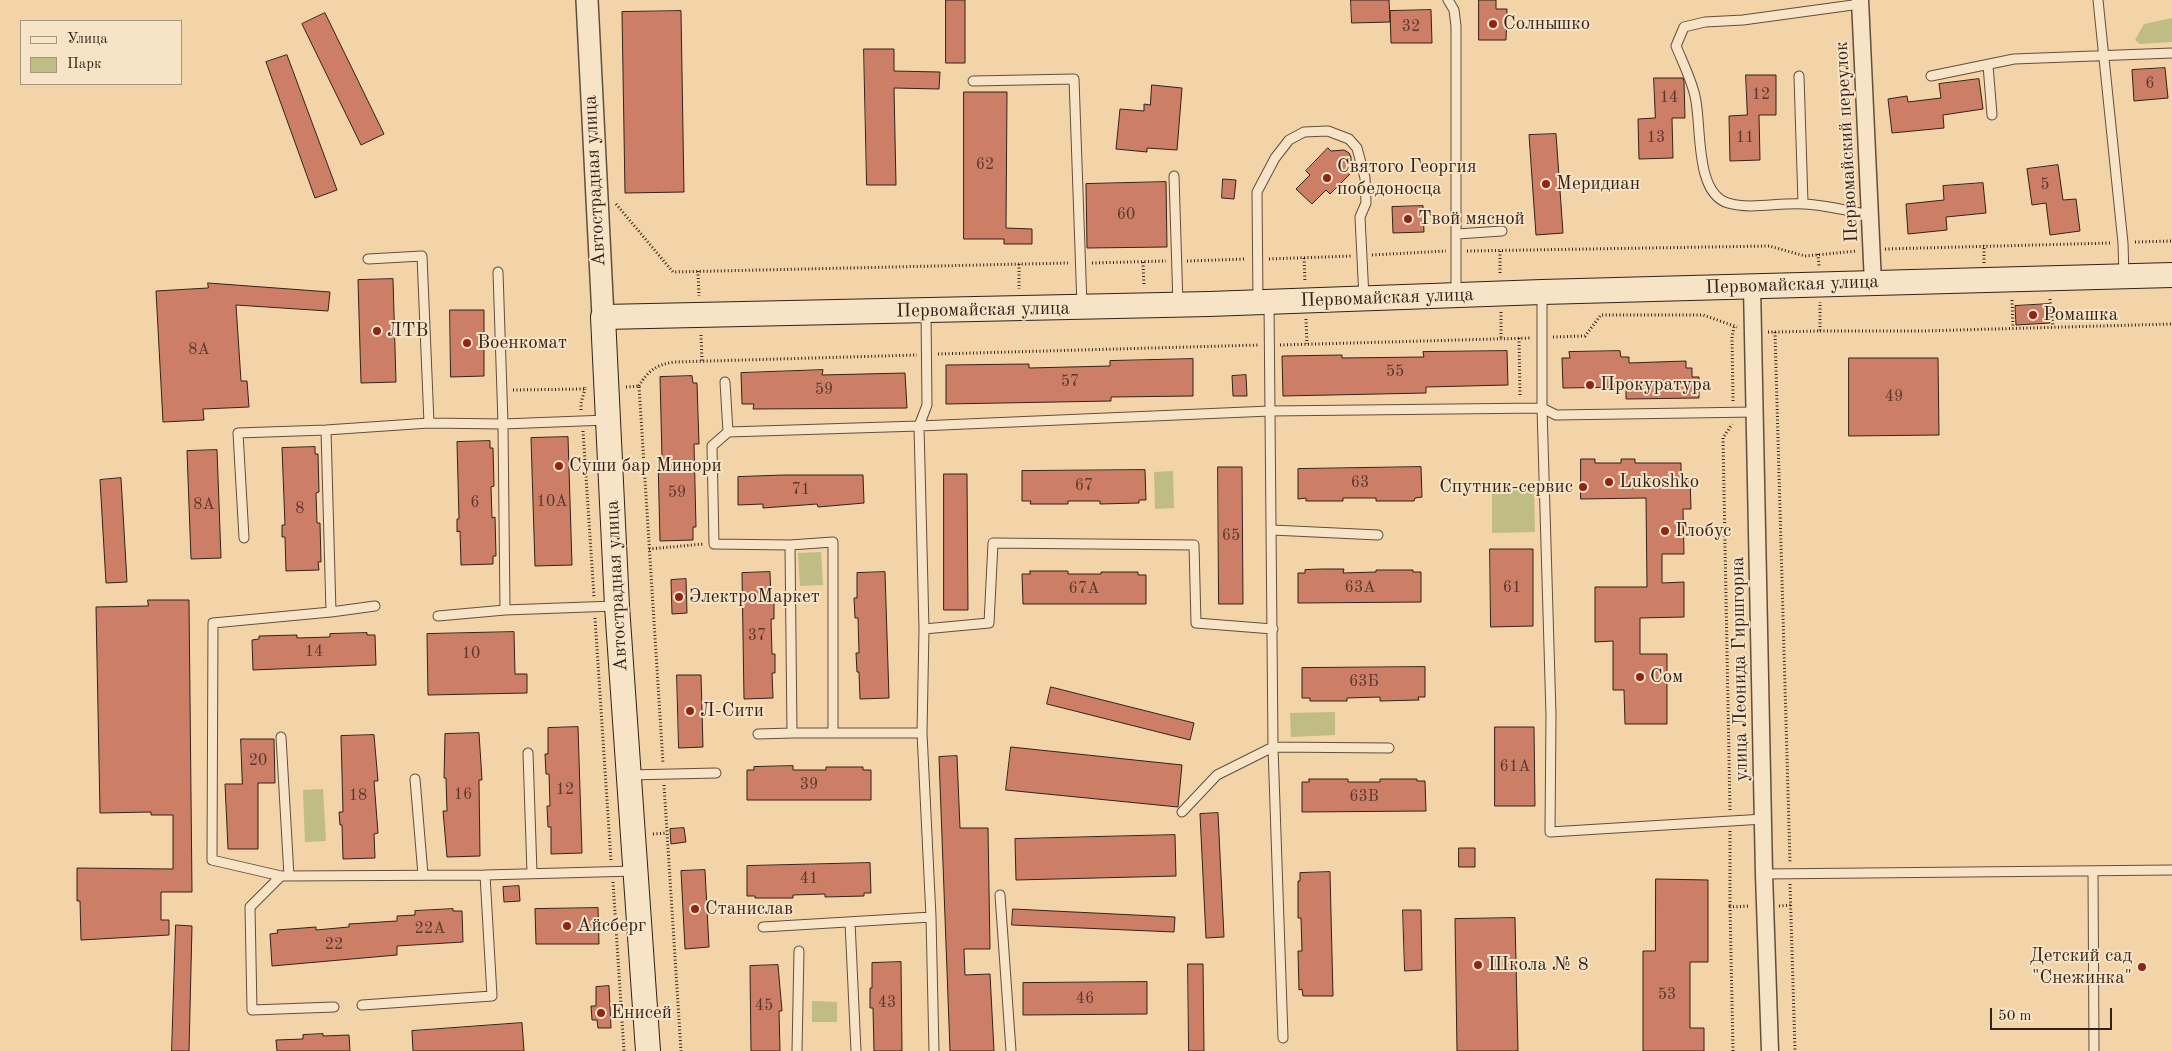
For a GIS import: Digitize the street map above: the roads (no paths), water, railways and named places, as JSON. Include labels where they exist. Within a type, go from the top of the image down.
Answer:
[{"type":"main road","name":"Первомайская улица","points":[[603,317],[1082,308],[1542,292],[2172,275]]},
{"type":"main road","name":"Автострадная улица","points":[[603,317],[592,386],[607,420],[606,606],[629,775],[648,1051]]},
{"type":"street","name":"Автострадная улица","points":[[587,0],[603,317]]},
{"type":"street","name":"Первомайский переулок","points":[[1860,2],[1873,249],[1873,283]]},
{"type":"street","name":"улица Леонида Гиршгорна","points":[[1752,286],[1764,874],[1770,1051]]},
{"type":"lane","points":[[1448,0],[1454,10],[1456,26],[1456,296]]},
{"type":"lane","points":[[2098,0],[2123,243],[2124,276]]},
{"type":"lane","points":[[1860,2],[1743,20],[1705,22],[1684,27],[1676,46],[1695,97],[1702,158],[1708,184],[1718,199],[1729,204],[1753,206],[1803,204],[1871,215]]},
{"type":"lane","points":[[1931,76],[2014,59],[2172,52]]},
{"type":"lane","points":[[1988,65],[1992,115]]},
{"type":"lane","points":[[1799,76],[1803,204]]},
{"type":"lane","points":[[973,81],[1074,79],[1082,308]]},
{"type":"lane","points":[[1283,1038],[1273,747],[1270,345],[1258,259],[1256,192],[1275,158],[1290,140],[1304,132],[1328,131],[1349,139],[1357,148],[1365,178],[1366,203],[1360,217],[1364,299]]},
{"type":"lane","points":[[1174,176],[1178,305]]},
{"type":"lane","points":[[1457,234],[1502,231]]},
{"type":"lane","points":[[368,259],[422,256],[429,423]]},
{"type":"lane","points":[[498,272],[503,424],[505,610]]},
{"type":"lane","points":[[1542,292],[1542,408],[1551,666],[1550,832],[1764,819]]},
{"type":"lane","points":[[926,311],[927,405],[919,426],[924,629],[922,732],[931,917],[934,1051]]},
{"type":"lane","points":[[726,382],[728,432]]},
{"type":"lane","points":[[833,733],[833,542],[790,545],[714,544],[712,446],[728,432],[1270,411],[1542,408],[1556,415],[1754,412]]},
{"type":"lane","points":[[244,538],[238,433],[326,430],[429,423],[503,424],[607,420]]},
{"type":"lane","points":[[326,430],[331,612]]},
{"type":"lane","points":[[1272,530],[1378,534]]},
{"type":"lane","points":[[924,629],[989,622],[994,542],[1194,544],[1196,622],[1272,628]]},
{"type":"lane","points":[[790,545],[792,733]]},
{"type":"lane","points":[[375,606],[213,624],[212,860],[285,876],[485,875],[637,870]]},
{"type":"lane","points":[[438,616],[505,610],[606,606]]},
{"type":"lane","points":[[758,734],[922,732]]},
{"type":"lane","points":[[281,737],[285,876]]},
{"type":"lane","points":[[1182,812],[1217,775],[1273,747],[1389,748]]},
{"type":"lane","points":[[528,753],[532,873]]},
{"type":"lane","points":[[629,775],[716,773]]},
{"type":"lane","points":[[415,779],[423,875]]},
{"type":"lane","points":[[1764,874],[2172,870]]},
{"type":"lane","points":[[2093,871],[2094,1051]]},
{"type":"lane","points":[[362,1005],[492,996],[485,875]]},
{"type":"lane","points":[[285,876],[250,907],[252,1010],[334,1006]]},
{"type":"lane","points":[[1000,895],[1011,1051]]},
{"type":"lane","points":[[763,926],[931,917]]},
{"type":"lane","points":[[850,922],[856,1051]]},
{"type":"lane","points":[[797,1051],[799,951]]},
{"type":"place","name":"Солнышко","points":[[1493,24]]},
{"type":"place","name":"Святого Георгия победоносца","points":[[1327,178]]},
{"type":"place","name":"Меридиан","points":[[1546,184]]},
{"type":"place","name":"Твой мясной","points":[[1408,219]]},
{"type":"place","name":"Ромашка","points":[[2033,315]]},
{"type":"place","name":"ЛТВ","points":[[377,331]]},
{"type":"place","name":"Военкомат","points":[[467,343]]},
{"type":"place","name":"Прокуратура","points":[[1590,385]]},
{"type":"place","name":"Суши бар Минори","points":[[559,466]]},
{"type":"place","name":"Lukoshko","points":[[1609,482]]},
{"type":"place","name":"Спутник-сервис","points":[[1583,487]]},
{"type":"place","name":"Глобус","points":[[1665,531]]},
{"type":"place","name":"ЭлектроМаркет","points":[[679,597]]},
{"type":"place","name":"Сом","points":[[1640,677]]},
{"type":"place","name":"Л-Сити","points":[[690,711]]},
{"type":"place","name":"Станислав","points":[[695,909]]},
{"type":"place","name":"Айсберг","points":[[567,926]]},
{"type":"place","name":"Школа № 8","points":[[1478,965]]},
{"type":"place","name":"Детский сад \"Снежинка\"","points":[[2142,967]]},
{"type":"place","name":"Енисей","points":[[601,1013]]}]
